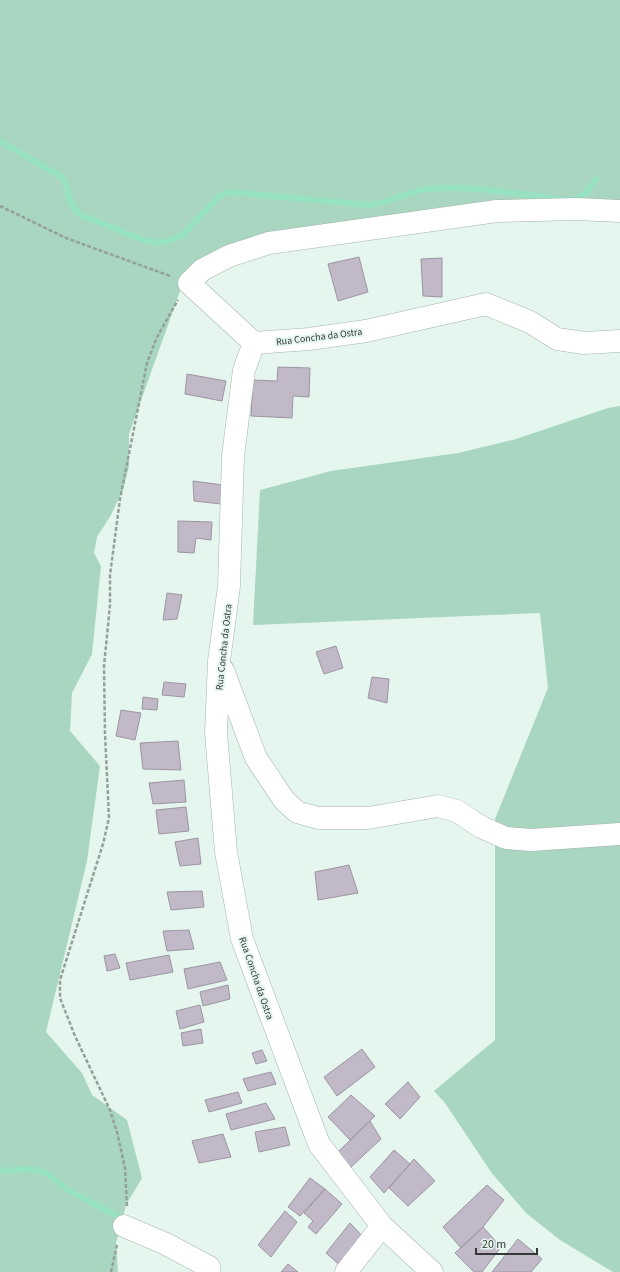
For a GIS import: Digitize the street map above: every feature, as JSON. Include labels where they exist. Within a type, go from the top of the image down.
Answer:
[{"type":"street","points":[[254,344],[189,283],[202,270],[229,256],[268,243],[498,211],[620,211]]},
{"type":"street","name":"Rua Concha da Ostra","points":[[432,1272],[382,1226],[319,1144],[242,939],[226,852],[216,733],[219,661],[229,586],[234,456],[244,370],[254,344],[309,339],[366,331],[486,304],[530,322],[557,340],[584,343],[620,341]]},
{"type":"street","points":[[219,661],[256,758],[284,800],[297,812],[318,818],[368,818],[438,806],[457,811],[481,827],[506,838],[531,840],[620,834]]},
{"type":"street","points":[[124,1226],[166,1244],[209,1267],[209,1272]]},
{"type":"street","points":[[346,1272],[382,1226]]},
{"type":"path","points":[[0,206],[66,238],[189,283],[170,312],[157,337],[147,363],[120,499],[110,575],[110,605],[104,666],[105,734],[109,818],[104,844],[60,980],[60,998],[75,1036],[110,1110],[117,1132],[125,1168],[128,1199],[124,1226],[115,1250],[111,1272]]},
{"type":"green space","points":[[0,0],[620,0],[620,201],[521,204],[188,269],[129,434],[129,466],[123,490],[111,515],[97,537],[94,553],[101,566],[92,654],[72,693],[70,731],[100,766],[87,861],[46,1032],[82,1073],[92,1095],[127,1120],[142,1178],[126,1205],[116,1243],[118,1272],[0,1272]]},
{"type":"green space","points":[[620,406],[620,1272],[613,1272],[560,1240],[526,1213],[491,1172],[445,1103],[434,1091],[495,1040],[495,819],[548,688],[540,613],[253,625],[260,490],[331,471],[458,453],[516,439],[608,408]]},
{"type":"building","points":[[359,257],[368,292],[338,301],[328,264]]},
{"type":"building","points":[[442,258],[442,297],[423,296],[421,259]]},
{"type":"building","points":[[278,367],[310,368],[309,397],[293,396],[292,418],[251,416],[253,380],[277,381]]},
{"type":"building","points":[[187,374],[226,381],[222,401],[185,394]]},
{"type":"building","points":[[193,481],[223,485],[221,504],[194,501]]},
{"type":"building","points":[[178,521],[212,522],[211,540],[196,538],[194,553],[178,552]]},
{"type":"building","points":[[167,593],[182,595],[177,619],[163,620]]},
{"type":"building","points":[[336,646],[343,668],[324,674],[316,652]]},
{"type":"building","points":[[372,677],[389,679],[387,703],[368,698]]},
{"type":"building","points":[[164,682],[186,684],[184,697],[162,695]]},
{"type":"building","points":[[143,697],[158,699],[157,710],[142,709]]},
{"type":"building","points":[[121,710],[141,713],[135,740],[116,736]]},
{"type":"building","points":[[178,741],[181,770],[143,769],[140,743]]},
{"type":"building","points":[[184,780],[186,802],[153,804],[149,783]]},
{"type":"building","points":[[186,807],[189,831],[159,834],[156,810]]},
{"type":"building","points":[[198,838],[201,864],[180,866],[175,842]]},
{"type":"building","points":[[349,865],[358,893],[318,900],[315,872]]},
{"type":"building","points":[[202,891],[204,907],[171,910],[167,892]]},
{"type":"building","points":[[189,930],[194,949],[167,951],[163,931]]},
{"type":"building","points":[[115,954],[120,968],[107,971],[104,956]]},
{"type":"building","points":[[169,955],[173,972],[130,980],[126,963]]},
{"type":"building","points":[[220,962],[227,980],[188,989],[184,969]]},
{"type":"building","points":[[228,985],[230,999],[203,1006],[200,992]]},
{"type":"building","points":[[200,1005],[204,1022],[180,1029],[176,1011]]},
{"type":"building","points":[[201,1029],[203,1043],[183,1046],[181,1033]]},
{"type":"building","points":[[362,1049],[375,1067],[337,1096],[324,1077]]},
{"type":"building","points":[[262,1050],[267,1061],[256,1064],[252,1053]]},
{"type":"building","points":[[271,1072],[276,1084],[248,1091],[243,1079]]},
{"type":"building","points":[[408,1082],[420,1097],[400,1119],[385,1104]]},
{"type":"building","points":[[238,1092],[242,1103],[209,1112],[205,1100]]},
{"type":"building","points":[[351,1095],[375,1116],[350,1140],[328,1117]]},
{"type":"building","points":[[266,1103],[275,1119],[231,1130],[226,1114]]},
{"type":"building","points":[[370,1121],[381,1139],[350,1168],[337,1153]]},
{"type":"building","points":[[285,1127],[290,1145],[259,1152],[255,1132]]},
{"type":"building","points":[[223,1134],[231,1157],[199,1163],[192,1141]]},
{"type":"building","points":[[394,1150],[410,1164],[384,1193],[370,1177]]},
{"type":"building","points":[[414,1159],[435,1181],[408,1206],[389,1188]]},
{"type":"building","points":[[310,1178],[325,1189],[300,1216],[288,1207]]},
{"type":"building","points":[[487,1185],[504,1200],[483,1227],[461,1248],[443,1227]]},
{"type":"building","points":[[325,1189],[342,1204],[316,1234],[308,1227],[313,1221],[304,1213]]},
{"type":"building","points":[[285,1211],[297,1222],[271,1257],[258,1245]]},
{"type":"building","points":[[350,1223],[364,1238],[343,1268],[326,1253]]},
{"type":"building","points":[[483,1227],[501,1247],[482,1272],[474,1272],[455,1253]]},
{"type":"building","points":[[518,1239],[542,1259],[531,1272],[492,1272]]},
{"type":"building","points":[[288,1264],[298,1272],[281,1272]]},
{"type":"waterway","points":[[0,141],[63,178],[71,202],[79,214],[146,241],[156,242],[170,241],[183,235],[220,195],[230,192],[369,205],[384,202],[421,190],[441,188],[483,190],[570,200],[585,194],[596,179]]},
{"type":"waterway","points":[[0,1169],[4,1171],[25,1169],[46,1173],[68,1190],[125,1220]]}]
